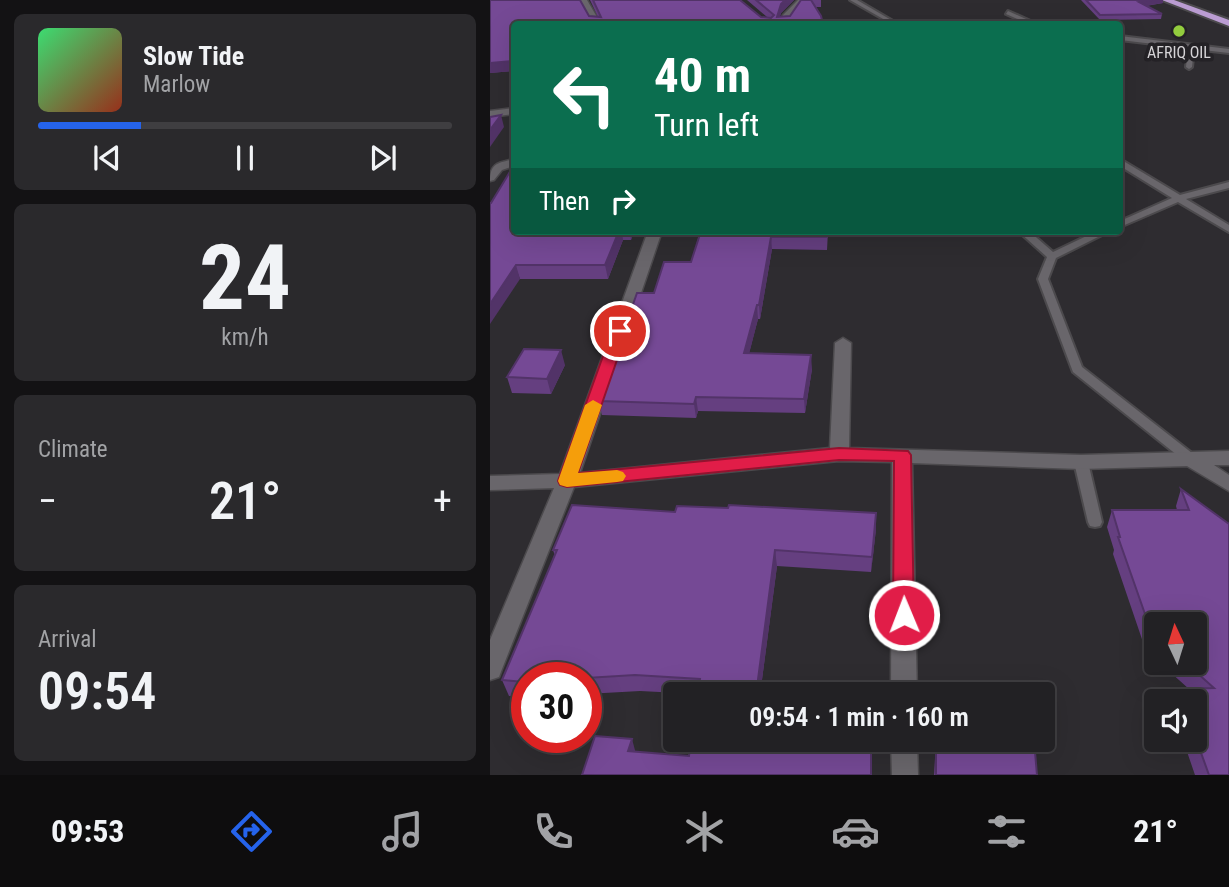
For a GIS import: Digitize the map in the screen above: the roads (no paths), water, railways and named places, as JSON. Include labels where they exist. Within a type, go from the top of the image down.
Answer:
[{"type":"highway","points":[[1166,0],[1229,23]]},
{"type":"highway","points":[[1194,0],[1229,12]]},
{"type":"street","points":[[583,0],[595,21]]},
{"type":"street","points":[[785,21],[802,0]]},
{"type":"street","points":[[490,114],[511,111]]},
{"type":"street","points":[[490,177],[498,167],[511,164]]},
{"type":"street","points":[[490,669],[567,481],[654,235]]},
{"type":"street","points":[[839,454],[843,343]]},
{"type":"street","points":[[490,483],[567,481],[839,454],[1081,462],[1229,458]]},
{"type":"street","points":[[902,455],[904,682]]},
{"type":"street","points":[[1192,460],[1229,484]]},
{"type":"street","points":[[904,752],[905,775]]},
{"type":"lane","points":[[853,0],[890,21]]},
{"type":"lane","points":[[1008,13],[1025,21]]},
{"type":"lane","points":[[1123,38],[1229,51]]},
{"type":"lane","points":[[1189,67],[1191,45]]},
{"type":"lane","points":[[1123,164],[1229,229]]},
{"type":"lane","points":[[1123,223],[1179,198],[1229,185]]},
{"type":"lane","points":[[1028,235],[1052,256]]},
{"type":"lane","points":[[1097,235],[1052,256],[1043,279],[1077,369],[1192,460]]},
{"type":"lane","points":[[1081,462],[1095,523]]},
{"type":"place","name":"AFRIQ OIL","points":[[1179,31]]}]
